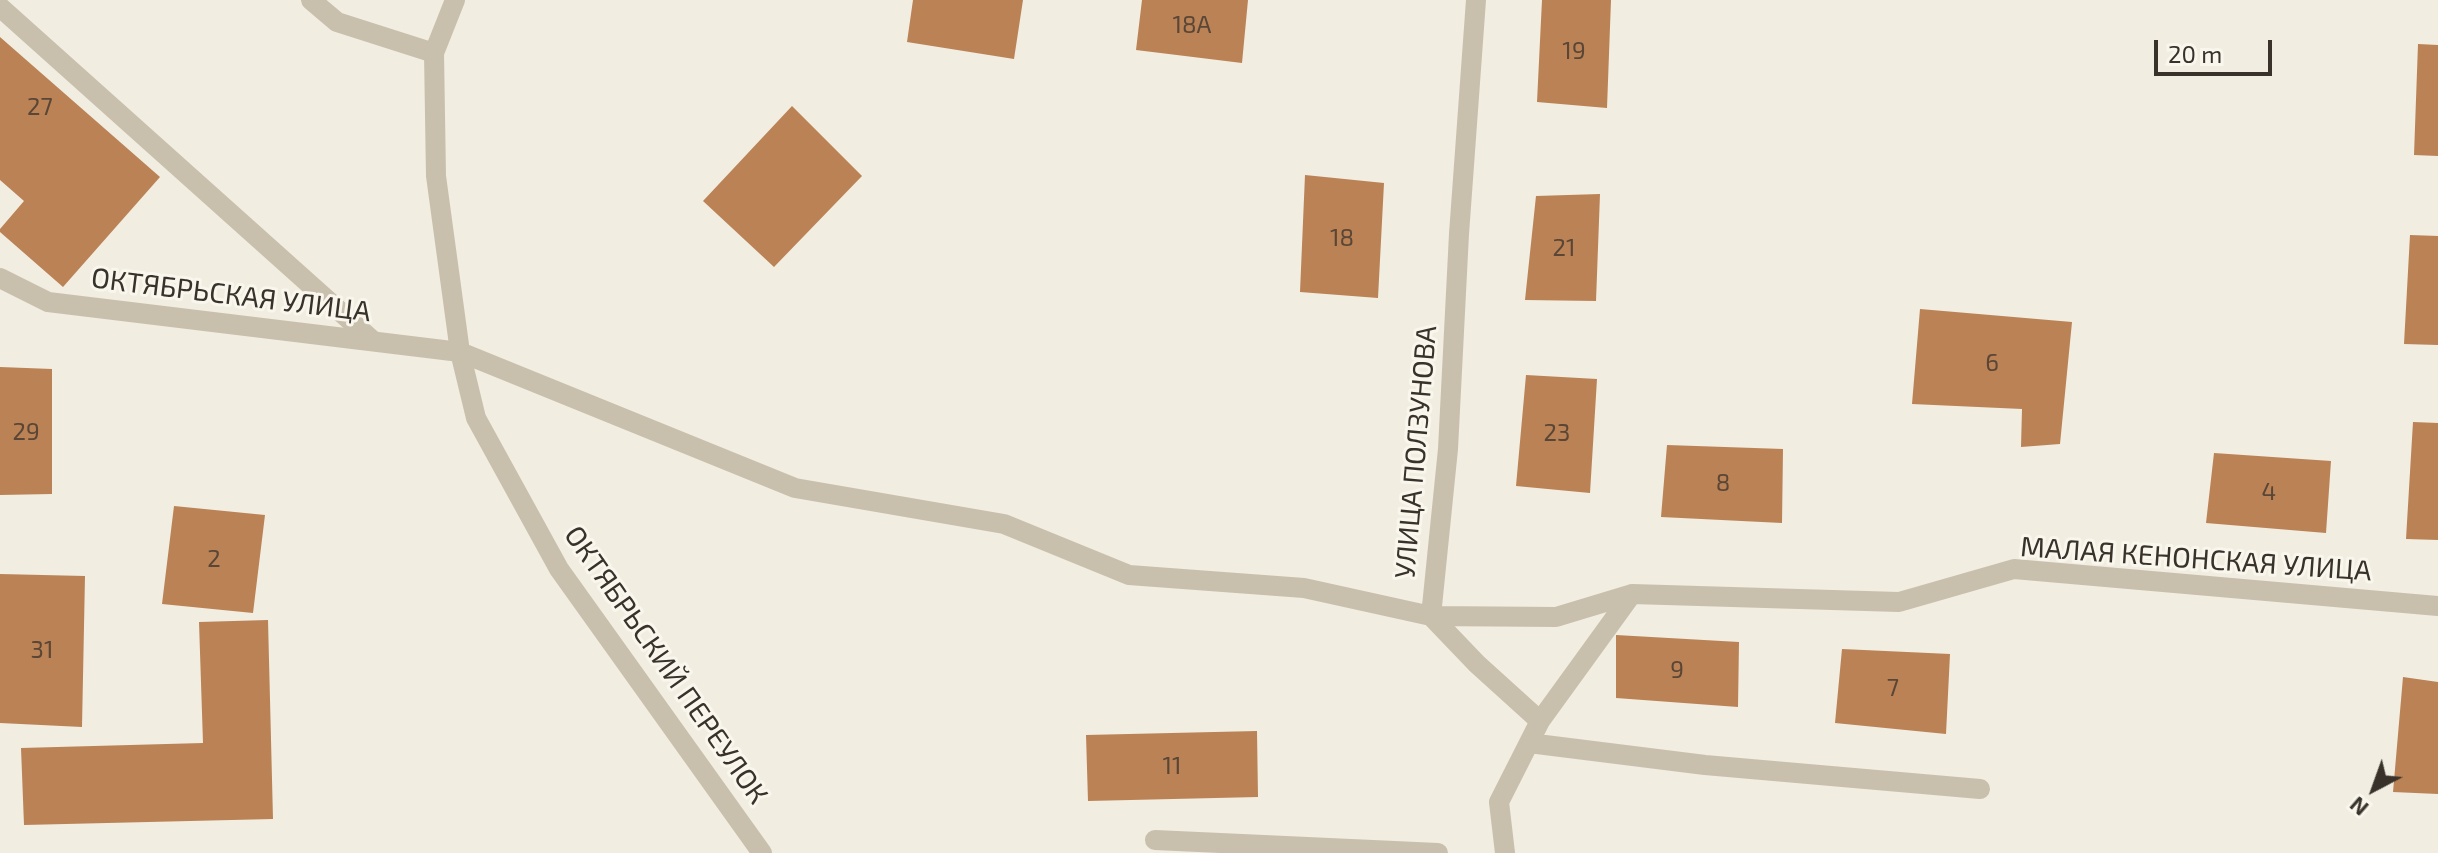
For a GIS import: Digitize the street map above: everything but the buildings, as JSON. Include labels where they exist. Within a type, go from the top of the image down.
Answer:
[{"type":"street","points":[[311,0],[337,22],[434,53]]},
{"type":"street","name":"ОКТЯБРЬСКИЙ ПЕРЕУЛОК","points":[[455,0],[434,53],[436,176],[460,352],[476,418],[559,569],[762,853]]},
{"type":"street","name":"УЛИЦА ПОЛЗУНОВА","points":[[1476,0],[1459,234],[1448,449],[1431,616],[1477,664],[1540,721]]},
{"type":"street","points":[[0,7],[372,340]]},
{"type":"street","name":"ОКТЯБРЬСКАЯ УЛИЦА","points":[[0,278],[48,302],[460,352],[795,488],[1004,524],[1129,575],[1304,588],[1431,616]]},
{"type":"street","name":"МАЛАЯ КЕНОНСКАЯ УЛИЦА","points":[[1431,616],[1556,617],[1632,594],[1899,602],[2014,569],[2438,606]]},
{"type":"street","points":[[1505,853],[1499,802],[1540,721],[1632,594]]},
{"type":"street","points":[[1529,743],[1705,765],[1980,789]]},
{"type":"street","points":[[1155,840],[1438,853]]}]
